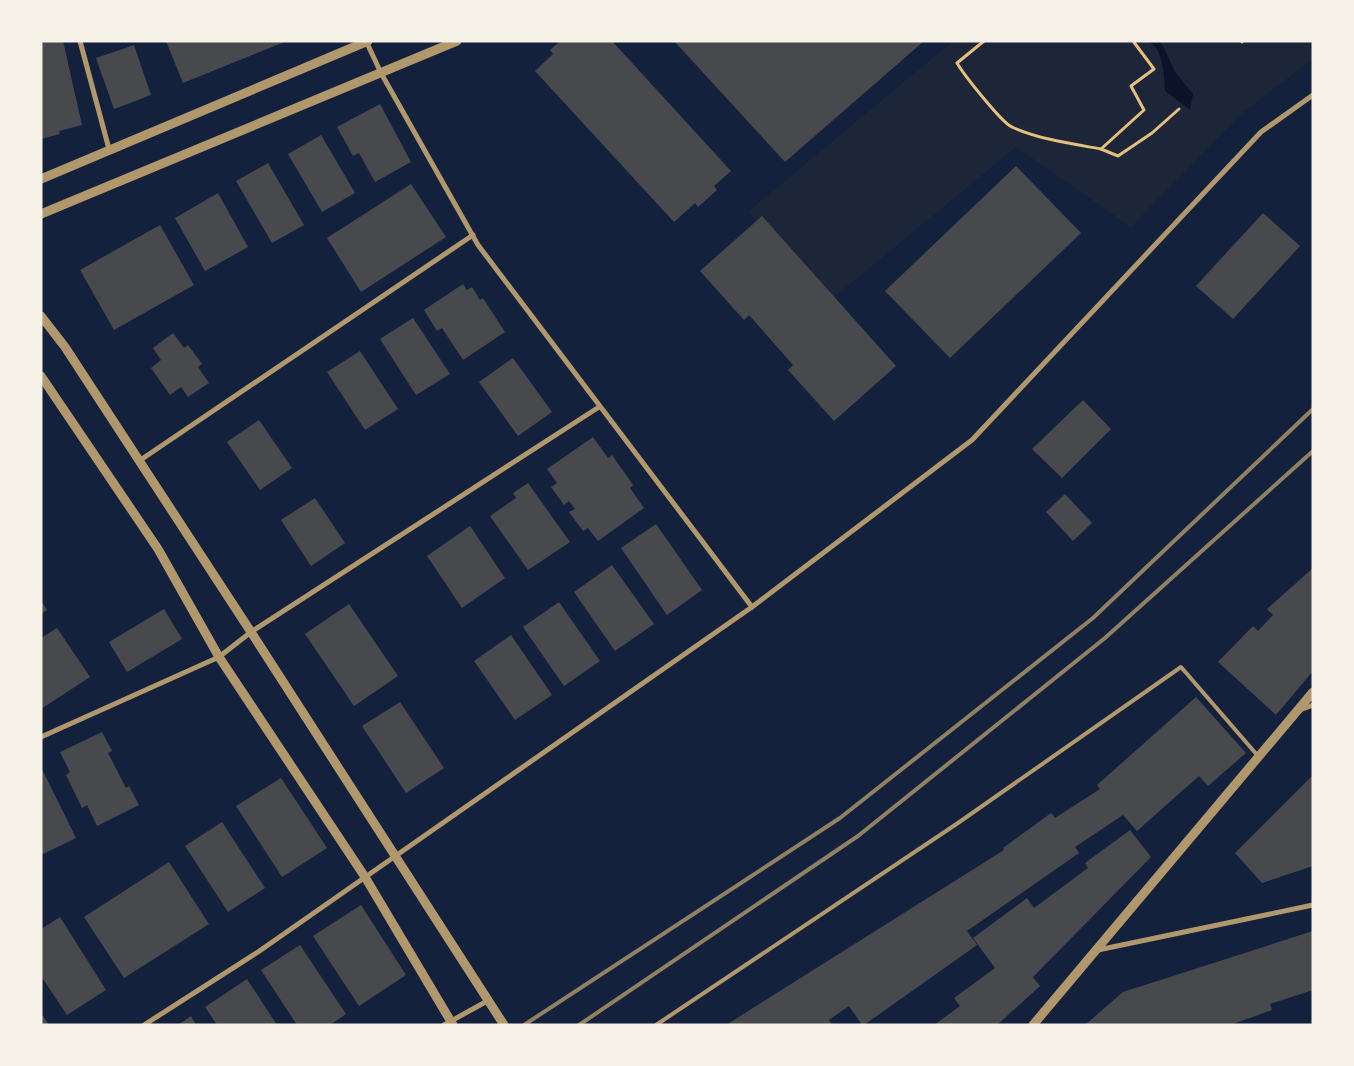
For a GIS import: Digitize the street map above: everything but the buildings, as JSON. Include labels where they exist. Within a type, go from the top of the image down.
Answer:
[{"type":"street","points":[[80,41],[109,149]]},
{"type":"street","points":[[41,178],[367,41],[381,73],[478,246],[752,606]]},
{"type":"street","points":[[41,214],[457,41]]},
{"type":"street","points":[[144,1025],[258,952],[752,606],[972,440],[1261,132],[1313,95]]},
{"type":"street","points":[[139,461],[473,235]]},
{"type":"street","points":[[41,316],[65,348],[251,632],[504,1025]]},
{"type":"street","points":[[41,376],[158,549],[218,657],[365,877],[450,1023],[489,1000]]},
{"type":"street","points":[[41,737],[218,657],[251,632],[600,407]]},
{"type":"street","points":[[1033,1025],[1313,692]]},
{"type":"street","points":[[1297,711],[1313,705]]},
{"type":"street","points":[[1097,950],[1313,905]]},
{"type":"lane","points":[[656,1025],[958,824],[1181,667],[1259,757]]},
{"type":"path","points":[[984,41],[957,64],[1010,127],[1058,141],[1101,149],[1118,156],[1152,133],[1179,109]]},
{"type":"path","points":[[1101,149],[1144,110],[1131,86],[1154,69],[1133,41]]},
{"type":"shaded area","points":[[953,41],[1313,41],[1313,59],[1242,113],[1131,227],[1016,147],[821,308],[749,211]]},
{"type":"shaded area","points":[[1148,41],[1159,41],[1175,72],[1193,94],[1190,110],[1165,91],[1160,56]]},
{"type":"railway","points":[[524,1025],[840,818],[1093,618],[1313,409]]},
{"type":"railway","points":[[579,1025],[858,836],[1105,638],[1313,451]]}]
